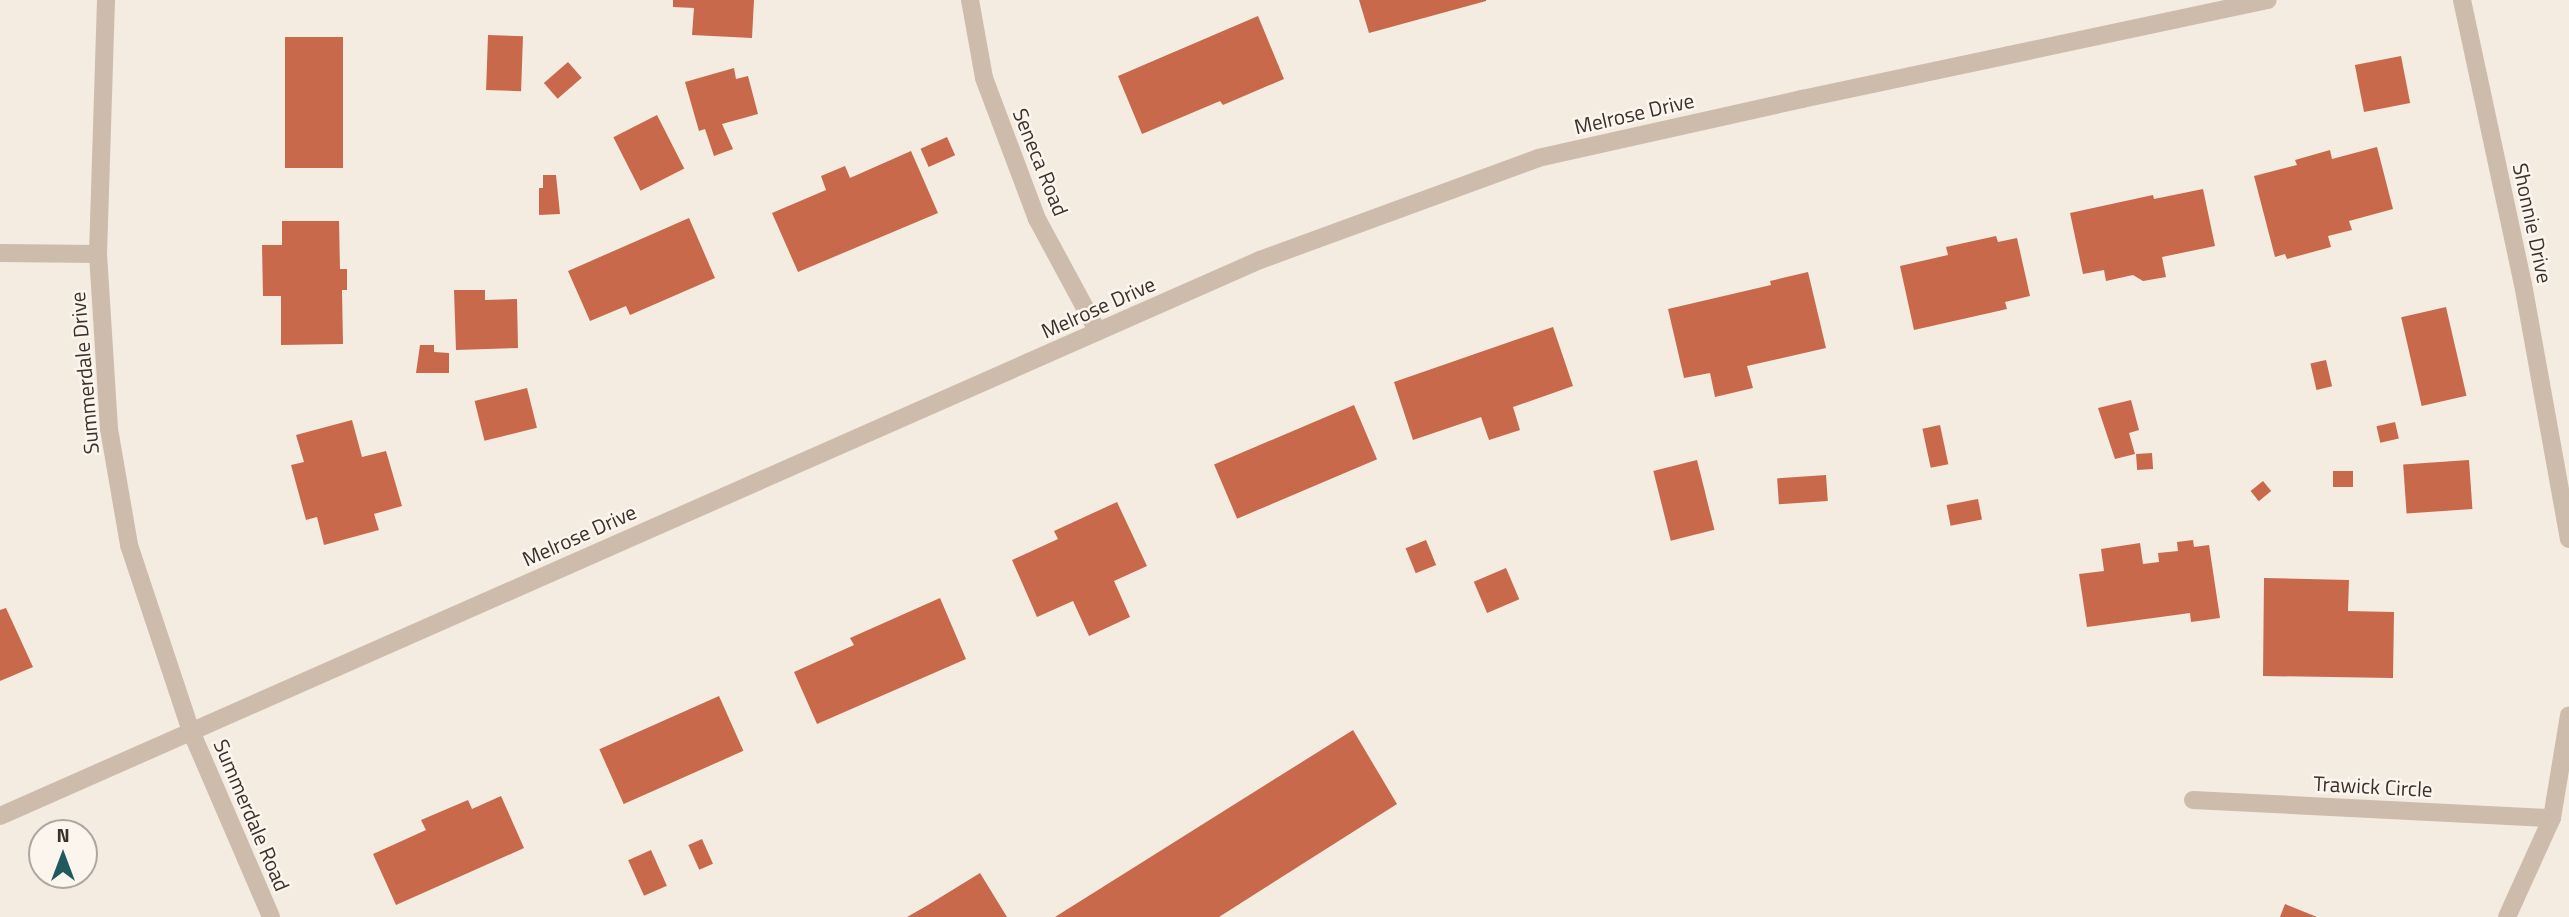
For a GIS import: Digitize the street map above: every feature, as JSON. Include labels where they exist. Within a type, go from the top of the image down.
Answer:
[{"type":"street","name":"Summerdale Drive","points":[[106,0],[98,254],[109,429],[129,545],[191,732]]},
{"type":"street","name":"Seneca Road","points":[[970,0],[984,78],[1037,219],[1098,331]]},
{"type":"street","name":"Melrose Drive","points":[[0,816],[1260,260],[1538,158],[2268,0]]},
{"type":"street","name":"Shonnie Drive","points":[[2462,0],[2523,284],[2569,539]]},
{"type":"street","points":[[0,253],[98,254]]},
{"type":"street","points":[[2507,917],[2552,818],[2569,715]]},
{"type":"street","name":"Summerdale Road","points":[[191,732],[271,917]]},
{"type":"street","name":"Trawick Circle","points":[[2193,800],[2552,818]]},
{"type":"building","points":[[673,0],[754,0],[752,38],[692,35],[694,8],[673,7]]},
{"type":"building","points":[[1359,0],[1486,0],[1486,1],[1369,33]]},
{"type":"building","points":[[1258,16],[1284,79],[1223,105],[1220,101],[1142,134],[1118,76]]},
{"type":"building","points":[[488,35],[523,36],[521,91],[486,90]]},
{"type":"building","points":[[285,37],[343,37],[343,168],[285,168]]},
{"type":"building","points":[[2401,56],[2410,103],[2364,112],[2355,65]]},
{"type":"building","points":[[568,62],[582,78],[558,99],[544,83]]},
{"type":"building","points":[[734,68],[736,79],[748,76],[758,114],[722,124],[733,149],[714,156],[705,129],[699,131],[685,82]]},
{"type":"building","points":[[657,115],[684,168],[641,191],[613,137]]},
{"type":"building","points":[[947,137],[955,155],[929,167],[921,149]]},
{"type":"building","points":[[2377,147],[2393,209],[2349,221],[2352,230],[2328,236],[2331,247],[2287,259],[2285,254],[2275,257],[2254,176],[2297,165],[2295,160],[2330,150],[2332,159]]},
{"type":"building","points":[[911,151],[938,213],[798,272],[772,213],[826,190],[821,176],[845,166],[850,178]]},
{"type":"building","points":[[543,175],[556,175],[560,214],[539,215],[539,188],[543,188]]},
{"type":"building","points":[[2203,189],[2215,246],[2162,257],[2166,277],[2143,281],[2133,275],[2106,281],[2104,270],[2083,274],[2070,213],[2153,195],[2154,199]]},
{"type":"building","points":[[689,218],[715,278],[630,315],[626,306],[590,321],[568,271]]},
{"type":"building","points":[[282,221],[339,221],[340,269],[347,269],[347,290],[342,290],[343,344],[281,345],[281,296],[263,296],[262,245],[282,245]]},
{"type":"building","points":[[1996,236],[1998,242],[2017,238],[2030,296],[2005,302],[2007,309],[1914,330],[1900,266],[1948,255],[1946,247]]},
{"type":"building","points":[[1808,272],[1826,348],[1747,366],[1753,388],[1715,397],[1710,373],[1684,378],[1668,309],[1771,285],[1770,281]]},
{"type":"building","points":[[454,290],[485,290],[485,300],[517,299],[518,348],[456,350]]},
{"type":"building","points":[[2446,307],[2466,396],[2422,406],[2401,317]]},
{"type":"building","points":[[1553,327],[1573,386],[1513,407],[1520,430],[1489,440],[1481,417],[1413,440],[1394,382]]},
{"type":"building","points":[[420,345],[434,345],[434,352],[449,353],[449,373],[416,373]]},
{"type":"building","points":[[2326,360],[2332,386],[2316,390],[2310,364]]},
{"type":"building","points":[[527,388],[537,428],[485,441],[475,401]]},
{"type":"building","points":[[2131,400],[2139,430],[2129,433],[2135,454],[2115,459],[2098,408]]},
{"type":"building","points":[[1354,405],[1377,459],[1237,519],[1214,464]]},
{"type":"building","points":[[352,420],[362,457],[386,451],[402,506],[374,514],[379,530],[324,545],[317,517],[306,520],[291,465],[304,462],[296,435]]},
{"type":"building","points":[[2395,422],[2399,439],[2380,443],[2376,426]]},
{"type":"building","points":[[1940,425],[1948,464],[1931,468],[1922,429]]},
{"type":"building","points":[[2152,453],[2153,469],[2137,470],[2136,454]]},
{"type":"building","points":[[1697,460],[1714,530],[1671,541],[1653,471]]},
{"type":"building","points":[[2469,460],[2472,509],[2407,513],[2403,465]]},
{"type":"building","points":[[2333,471],[2353,471],[2353,487],[2333,487]]},
{"type":"building","points":[[1826,475],[1828,501],[1779,504],[1777,478]]},
{"type":"building","points":[[2263,481],[2271,491],[2259,501],[2251,491]]},
{"type":"building","points":[[1978,499],[1982,520],[1951,526],[1947,505]]},
{"type":"building","points":[[1117,502],[1147,566],[1114,581],[1130,617],[1089,636],[1073,601],[1037,617],[1012,560],[1058,539],[1054,531]]},
{"type":"building","points":[[1426,540],[1436,565],[1416,573],[1406,548]]},
{"type":"building","points":[[2193,540],[2194,547],[2209,545],[2220,618],[2191,622],[2190,613],[2087,627],[2079,574],[2104,571],[2101,549],[2140,543],[2143,564],[2159,562],[2158,553],[2178,551],[2177,542]]},
{"type":"building","points":[[1506,568],[1519,599],[1487,613],[1474,582]]},
{"type":"building","points":[[2264,578],[2349,580],[2348,611],[2394,612],[2393,678],[2263,676]]},
{"type":"building","points":[[940,598],[966,659],[817,724],[794,672],[854,645],[850,638]]},
{"type":"building","points":[[6,608],[33,667],[0,681],[0,610]]},
{"type":"building","points":[[719,696],[743,751],[624,804],[599,749]]},
{"type":"building","points":[[1353,730],[1397,804],[1219,917],[1055,917]]},
{"type":"building","points":[[501,796],[524,848],[396,905],[373,854],[426,830],[421,820],[468,800],[472,809]]},
{"type":"building","points":[[702,839],[713,864],[699,870],[688,845]]},
{"type":"building","points":[[651,850],[667,886],[644,896],[628,860]]},
{"type":"building","points":[[980,873],[1007,917],[907,917],[928,905]]},
{"type":"building","points":[[2285,904],[2317,917],[2280,917]]}]
